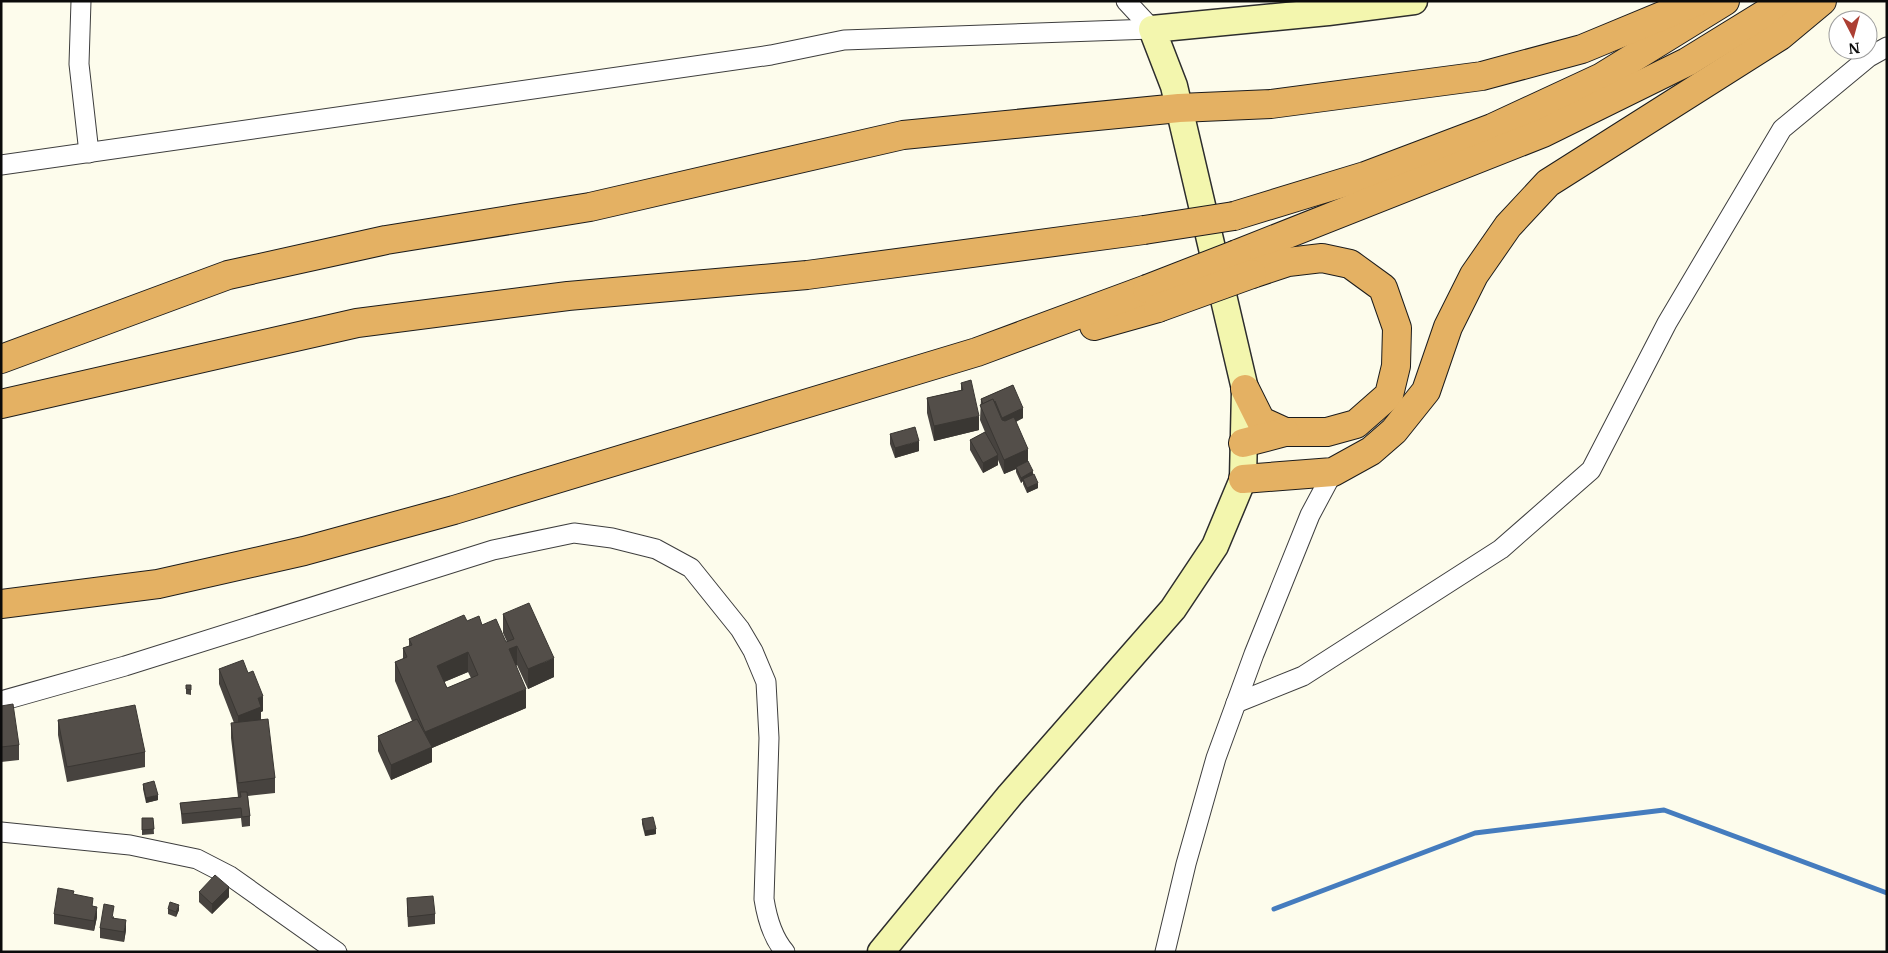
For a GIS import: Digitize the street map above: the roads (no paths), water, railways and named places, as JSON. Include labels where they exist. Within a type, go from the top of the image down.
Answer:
[{"type":"highway","points":[[1,359],[228,275],[386,240],[590,208],[903,135],[1179,108],[1271,104],[1482,76],[1582,49],[1698,1]]},
{"type":"highway","points":[[1,404],[357,323],[568,296],[807,276],[1234,216],[1365,176],[1492,128],[1602,77],[1725,1]]},
{"type":"highway","points":[[1,604],[158,584],[304,551],[463,507],[1153,299],[1244,264],[1543,133],[1687,62],[1786,1]]},
{"type":"highway","points":[[1243,479],[1333,472],[1371,451],[1394,431],[1426,391],[1448,327],[1474,274],[1508,226],[1548,183],[1780,36],[1822,1]]},
{"type":"highway","points":[[1244,264],[1322,258],[1350,264],[1383,288],[1397,328],[1396,366],[1389,395],[1356,424],[1326,432],[1285,432],[1244,443]]},
{"type":"highway","points":[[1245,389],[1261,421],[1285,432]]},
{"type":"main road","points":[[881,952],[1010,795],[1173,609],[1215,546],[1243,479],[1245,389],[1174,86],[1152,29],[1328,12],[1414,1]]},
{"type":"street","points":[[81,1],[79,64],[89,153]]},
{"type":"street","points":[[1126,1],[1152,29]]},
{"type":"street","points":[[1,166],[772,55],[844,40],[1152,29]]},
{"type":"street","points":[[1236,702],[1303,676],[1492,554],[1591,470],[1667,323],[1782,129],[1869,57],[1887,47]]},
{"type":"street","points":[[1165,952],[1186,864],[1210,778],[1236,702],[1310,515],[1333,472]]},
{"type":"street","points":[[1,701],[125,666],[493,550],[574,533],[612,538],[656,549],[691,568],[713,594],[740,628],[753,651],[766,682],[769,738],[764,899],[767,919],[779,945],[785,952]]},
{"type":"street","points":[[1,832],[130,845],[197,859],[230,876],[337,952]]},
{"type":"waterway","points":[[1274,909],[1475,833],[1664,810],[1887,893]]}]
